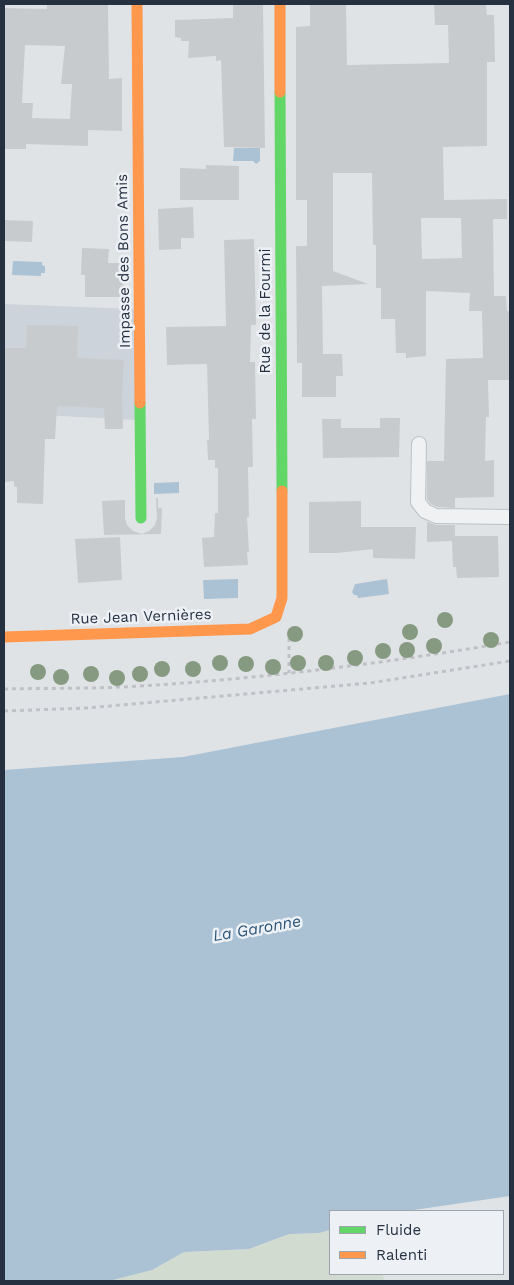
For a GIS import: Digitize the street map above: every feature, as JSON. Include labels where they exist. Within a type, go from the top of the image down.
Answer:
[{"type":"street","name":"Impasse des Bons Amis","points":[[137,4],[142,518]]},
{"type":"street","name":"Rue de la Fourmi","points":[[276,617],[282,598],[280,4]]},
{"type":"street","name":"Rue Jean Vernières","points":[[4,637],[250,629],[276,617]]},
{"type":"lane","points":[[419,444],[418,502],[425,511],[436,516],[510,517]]},
{"type":"path","points":[[276,617],[288,630],[290,673]]},
{"type":"path","points":[[4,689],[154,686],[417,658],[510,642]]},
{"type":"path","points":[[4,711],[87,708],[370,683],[510,661]]},
{"type":"shaded area","points":[[4,304],[134,309],[136,420],[4,413]]},
{"type":"shaded area","points":[[329,1230],[329,1275],[383,1275],[384,1281],[109,1281],[152,1270],[184,1252],[249,1249],[289,1234],[319,1233]]},
{"type":"water","points":[[234,148],[260,148],[260,161],[256,164],[253,161],[233,161]]},
{"type":"water","points":[[13,261],[42,262],[42,265],[45,266],[45,273],[41,273],[41,276],[12,275]]},
{"type":"water","points":[[179,482],[179,493],[154,494],[154,483]]},
{"type":"water","points":[[238,579],[238,598],[204,599],[203,580]]},
{"type":"water","points":[[387,579],[389,594],[358,598],[352,592],[355,584]]},
{"type":"water","name":"La Garonne","points":[[510,694],[510,1196],[414,1210],[329,1210],[329,1230],[319,1233],[289,1234],[249,1249],[184,1252],[152,1270],[109,1281],[4,1281],[4,770],[183,757]]},
{"type":"building","points":[[47,4],[108,4],[109,79],[122,78],[122,131],[88,130],[88,146],[26,144],[26,149],[4,149],[4,8],[47,9]],"holes":[[[25,45],[65,46],[61,84],[72,84],[70,119],[32,118],[33,103],[22,103]]]},
{"type":"building","points":[[233,4],[263,4],[265,148],[224,147],[221,60],[216,61],[216,56],[188,58],[189,41],[181,41],[181,38],[175,37],[175,20],[233,18]]},
{"type":"building","points":[[310,4],[346,4],[347,65],[449,63],[448,25],[435,25],[434,4],[486,4],[487,15],[494,15],[495,62],[487,62],[487,146],[443,147],[444,200],[507,199],[507,219],[493,219],[494,296],[506,296],[507,311],[509,311],[510,380],[488,380],[489,417],[486,417],[485,461],[494,460],[494,497],[455,498],[455,508],[438,507],[431,504],[427,499],[427,461],[444,461],[446,359],[483,358],[482,311],[469,311],[470,293],[426,291],[426,356],[406,358],[406,353],[396,353],[395,319],[381,319],[381,288],[376,288],[376,245],[373,245],[372,173],[333,173],[333,271],[368,284],[322,286],[323,354],[342,354],[343,376],[336,376],[336,397],[302,397],[302,363],[297,363],[296,246],[307,246],[307,200],[296,200],[296,27],[310,26]],"holes":[[[421,218],[461,218],[462,258],[422,259]]]},
{"type":"building","points":[[206,165],[239,166],[239,200],[180,200],[180,168],[206,169]]},
{"type":"building","points":[[193,207],[194,238],[181,238],[181,249],[159,250],[158,209]]},
{"type":"building","points":[[4,220],[33,221],[32,242],[4,241]]},
{"type":"building","points":[[254,239],[256,325],[251,325],[250,362],[255,362],[256,419],[252,419],[253,467],[248,467],[248,565],[204,567],[202,538],[214,537],[215,513],[218,513],[218,468],[215,468],[215,460],[208,460],[207,364],[167,365],[166,327],[226,326],[224,240]]},
{"type":"building","points":[[82,248],[109,249],[108,263],[123,263],[124,297],[85,297],[85,275],[81,275]]},
{"type":"building","points":[[27,325],[78,326],[77,358],[124,360],[122,394],[123,429],[105,429],[104,408],[57,406],[55,439],[45,439],[43,504],[17,503],[17,487],[14,486],[14,481],[4,482],[4,348],[26,348]]},
{"type":"building","points":[[380,418],[400,418],[399,457],[323,458],[322,419],[341,419],[341,428],[380,428]]},
{"type":"building","points":[[156,498],[158,498],[158,508],[162,508],[161,534],[104,535],[102,501],[125,500],[127,525],[133,531],[142,534],[149,531],[155,525],[157,518]]},
{"type":"building","points":[[361,501],[361,527],[416,527],[415,559],[373,558],[373,549],[337,553],[309,553],[309,502]]},
{"type":"building","points":[[427,522],[436,525],[455,525],[455,536],[498,536],[499,577],[457,578],[456,567],[453,567],[452,541],[427,542]]},
{"type":"building","points":[[120,537],[122,580],[78,583],[75,539]]},
{"type":"traffic: fast","points":[[280,92],[282,491]]},
{"type":"traffic: fast","points":[[140,403],[141,518]]},
{"type":"traffic: slow","points":[[137,4],[140,403]]},
{"type":"traffic: slow","points":[[280,4],[280,92]]},
{"type":"traffic: slow","points":[[4,637],[250,629],[276,617],[282,598],[282,491]]}]
